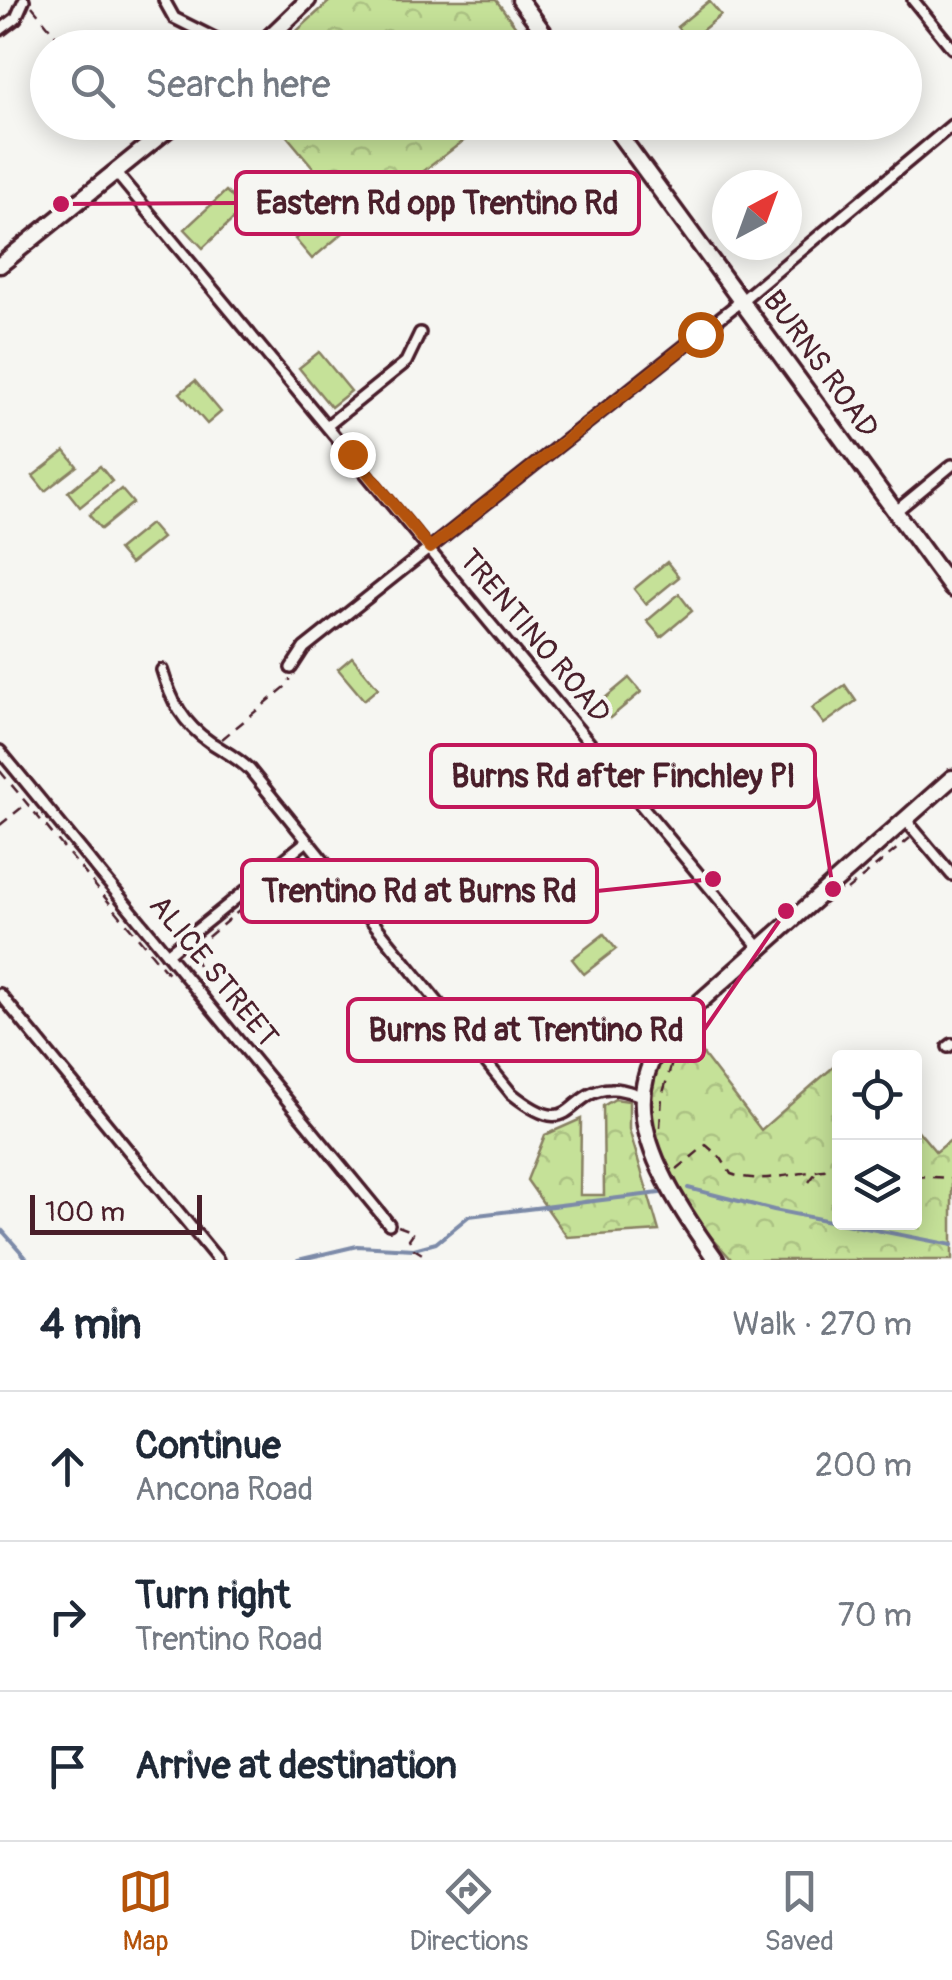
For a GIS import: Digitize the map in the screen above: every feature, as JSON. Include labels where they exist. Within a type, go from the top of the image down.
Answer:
[{"type":"main road","points":[[277,30],[308,0]]},
{"type":"main road","points":[[520,0],[542,30]]},
{"type":"main road","points":[[0,265],[158,140]]},
{"type":"main road","name":"BURNS ROAD","points":[[623,140],[952,590]]},
{"type":"main road","points":[[716,1260],[654,1154],[643,1121],[642,1096],[653,1057],[676,1023],[952,778]]},
{"type":"street","points":[[0,30],[16,18],[24,0]]},
{"type":"street","points":[[164,0],[174,18],[196,30]]},
{"type":"street","points":[[913,0],[952,48]]},
{"type":"street","points":[[290,668],[304,648],[741,301],[952,125]]},
{"type":"street","name":"TRENTINO ROAD","points":[[117,174],[759,947]]},
{"type":"street","points":[[328,426],[406,362],[420,333]]},
{"type":"street","points":[[895,512],[952,464]]},
{"type":"street","points":[[162,670],[178,711],[195,732],[244,764],[511,1093],[524,1104],[554,1116],[568,1112],[598,1091],[617,1089],[642,1096]]},
{"type":"street","name":"ALICE STREET","points":[[0,751],[389,1224]]},
{"type":"street","points":[[904,818],[952,875]]},
{"type":"street","points":[[168,954],[307,840]]},
{"type":"street","points":[[0,994],[218,1260]]},
{"type":"path","points":[[36,12],[51,30]]},
{"type":"path","points":[[143,140],[149,148]]},
{"type":"path","points":[[214,745],[290,683],[290,668]]},
{"type":"path","points":[[0,770],[178,982]]},
{"type":"path","points":[[0,825],[27,803]]},
{"type":"path","points":[[836,898],[917,834]]},
{"type":"path","points":[[198,965],[192,954],[198,945],[298,864],[308,864]]},
{"type":"path","points":[[660,1136],[662,1096],[679,1042]]},
{"type":"path","points":[[675,1170],[706,1145],[731,1174],[752,1181],[832,1169]]},
{"type":"path","points":[[809,1182],[819,1169]]},
{"type":"path","points":[[922,1176],[952,1178]]},
{"type":"path","points":[[389,1224],[414,1232],[409,1240],[424,1260]]},
{"type":"green space","points":[[331,0],[496,0],[518,30],[298,30]]},
{"type":"green space","points":[[709,1],[721,15],[703,30],[677,27]]},
{"type":"green space","points":[[290,140],[465,140],[358,221]]},
{"type":"green space","points":[[226,191],[244,209],[203,248],[185,229]]},
{"type":"green space","points":[[333,207],[350,227],[312,259],[295,239]]},
{"type":"green space","points":[[319,352],[351,391],[331,407],[299,368]]},
{"type":"green space","points":[[195,381],[221,412],[207,424],[180,393]]},
{"type":"green space","points":[[65,451],[77,466],[45,491],[33,476]]},
{"type":"green space","points":[[100,466],[112,481],[80,507],[68,492]]},
{"type":"green space","points":[[121,489],[133,503],[101,529],[89,515]]},
{"type":"green space","points":[[150,524],[162,538],[130,564],[118,550]]},
{"type":"green space","points":[[667,562],[679,577],[646,604],[634,589]]},
{"type":"green space","points":[[679,594],[692,611],[661,637],[647,621]]},
{"type":"green space","points":[[352,657],[378,688],[364,700],[338,669]]},
{"type":"green space","points":[[629,678],[641,692],[610,718],[598,704]]},
{"type":"green space","points":[[845,685],[856,701],[824,724],[812,708]]},
{"type":"green space","points":[[604,934],[616,949],[584,974],[572,959]]},
{"type":"green space","points":[[690,1037],[761,1130],[832,1068],[832,1230],[922,1230],[922,1135],[936,1152],[952,1139],[952,1260],[732,1260],[696,1220],[655,1145],[646,1088],[658,1062]]},
{"type":"green space","points":[[615,1099],[629,1101],[629,1129],[659,1231],[567,1237],[527,1180],[545,1135],[581,1119],[580,1195],[604,1195],[603,1106]]},
{"type":"waterway","points":[[688,1188],[774,1210],[952,1245]]},
{"type":"waterway","points":[[298,1260],[357,1246],[414,1249],[436,1243],[469,1216],[660,1193]]},
{"type":"waterway","points":[[0,1228],[28,1260]]},
{"type":"place","name":"Eastern Rd opp Trentino Rd","points":[[61,204]]},
{"type":"place","name":"Trentino Rd at Burns Rd","points":[[713,879]]},
{"type":"place","name":"Burns Rd after Finchley Pl","points":[[833,889]]},
{"type":"place","name":"Burns Rd at Trentino Rd","points":[[786,911]]},
{"type":"route","points":[[352,454],[430,548],[700,334]]}]
